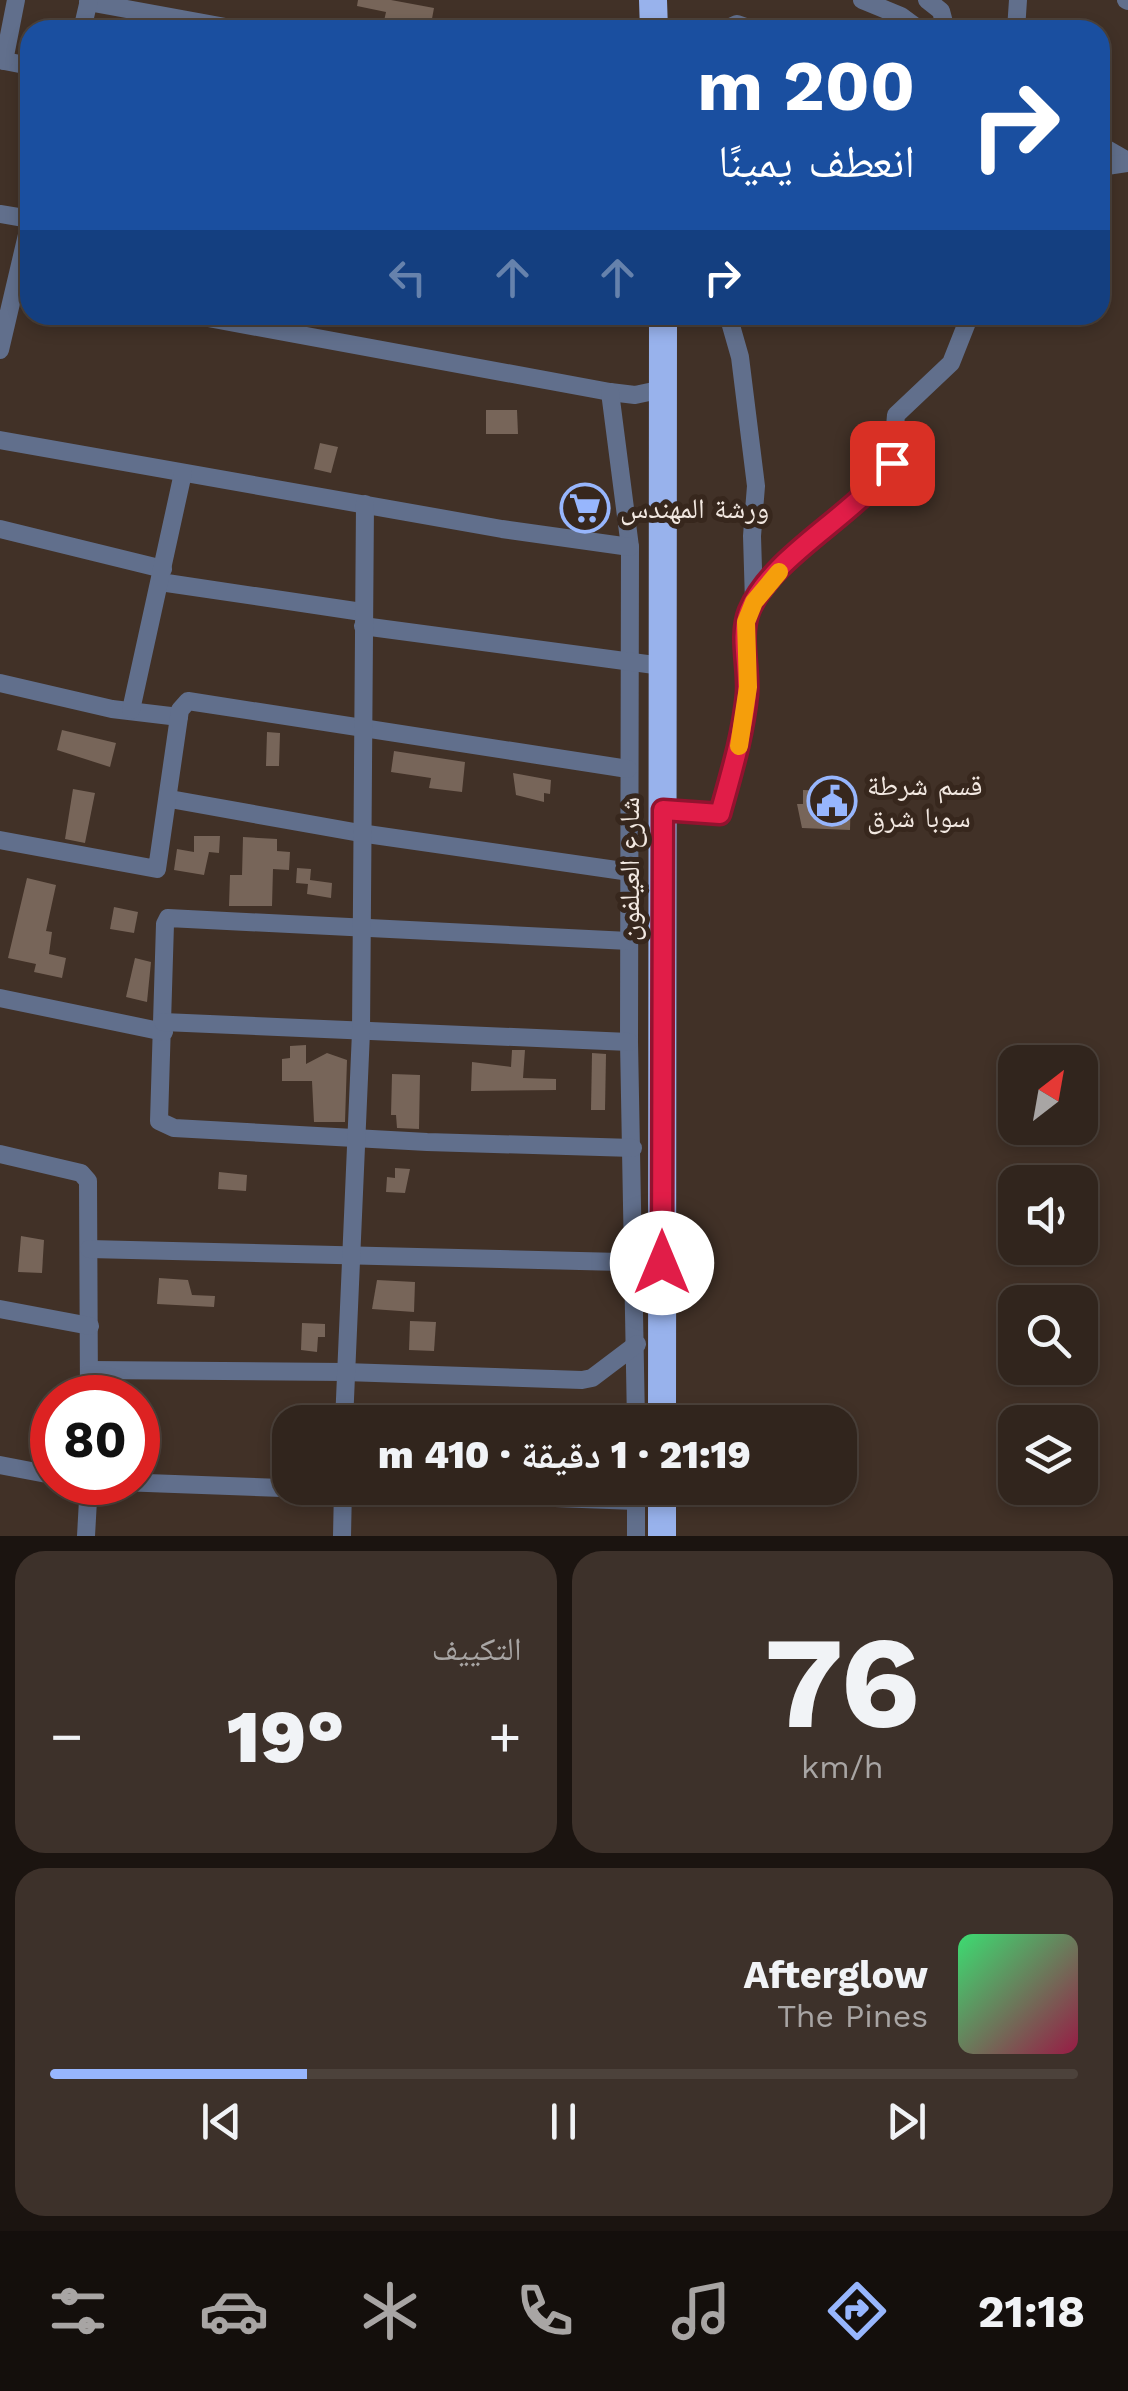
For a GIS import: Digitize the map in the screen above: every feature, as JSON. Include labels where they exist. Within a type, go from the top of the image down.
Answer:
[{"type":"highway","name":"شارع العيلفون","points":[[661,1405],[648,1262],[663,810],[662,325]]},
{"type":"highway","points":[[662,1505],[662,1536]]},
{"type":"street","points":[[2,61],[16,0]]},
{"type":"street","points":[[862,0],[906,20]]},
{"type":"street","points":[[89,1],[189,20]]},
{"type":"street","points":[[0,350],[3,326],[20,289]]},
{"type":"street","points":[[246,325],[610,392],[635,395],[664,388]]},
{"type":"street","points":[[663,810],[720,814],[744,714],[745,631],[754,602],[752,536],[756,486],[740,357],[731,325]]},
{"type":"street","points":[[754,602],[808,541],[824,533],[881,480],[892,463],[896,415],[951,362],[966,325]]},
{"type":"street","points":[[610,392],[630,547],[629,1042],[634,1148],[648,1262],[636,1344],[636,1405]]},
{"type":"street","points":[[0,440],[630,547]]},
{"type":"street","points":[[131,710],[183,473]]},
{"type":"street","points":[[344,1405],[362,1032],[360,833],[365,726],[365,504]]},
{"type":"street","points":[[0,529],[162,575],[362,619],[662,666]]},
{"type":"street","points":[[0,683],[179,717]]},
{"type":"street","points":[[0,840],[153,870],[160,864],[179,717],[188,700],[628,769]]},
{"type":"street","points":[[170,798],[360,833],[630,872]]},
{"type":"street","points":[[629,941],[178,915],[168,918],[160,1121],[166,1126],[355,1138],[634,1148]]},
{"type":"street","points":[[0,998],[163,1027],[629,1042]]},
{"type":"street","points":[[0,1154],[86,1176],[90,1375]]},
{"type":"street","points":[[89,1250],[648,1262]]},
{"type":"street","points":[[0,1309],[90,1326]]},
{"type":"street","points":[[90,1370],[345,1372],[582,1380],[592,1378],[636,1344]]},
{"type":"street","points":[[0,1465],[30,1470]]},
{"type":"street","points":[[160,1483],[272,1487]]},
{"type":"street","points":[[86,1536],[88,1505]]},
{"type":"street","points":[[342,1536],[343,1505]]},
{"type":"street","points":[[636,1505],[636,1536]]},
{"type":"building","points":[[358,0],[391,0],[434,8],[432,20],[384,20],[386,12],[357,6]]},
{"type":"building","points":[[486,410],[517,410],[518,434],[486,434]]},
{"type":"building","points":[[320,443],[338,447],[331,473],[314,469]]},
{"type":"building","points":[[62,730],[116,743],[110,767],[57,750]]},
{"type":"building","points":[[267,732],[280,733],[279,766],[266,766]]},
{"type":"building","points":[[394,751],[465,762],[462,792],[429,788],[431,778],[391,772]]},
{"type":"building","points":[[513,773],[551,780],[550,794],[544,793],[544,802],[516,795]]},
{"type":"building","points":[[73,789],[95,793],[85,843],[65,839]]},
{"type":"building","name":"قسم شرطة سوبا شرق","points":[[803,790],[851,792],[850,830],[802,828],[797,804],[803,804]]},
{"type":"building","points":[[194,836],[220,836],[219,853],[209,852],[204,875],[174,870],[177,849],[194,852]]},
{"type":"building","points":[[243,837],[277,839],[277,851],[290,852],[289,870],[273,869],[272,906],[229,906],[230,875],[242,875]]},
{"type":"building","points":[[297,868],[311,869],[310,880],[332,883],[331,898],[307,894],[308,884],[296,883]]},
{"type":"building","points":[[27,878],[56,885],[46,931],[52,932],[49,954],[66,958],[62,978],[34,972],[36,964],[8,958]]},
{"type":"building","points":[[114,907],[138,912],[134,933],[110,929]]},
{"type":"building","points":[[135,958],[151,962],[147,1002],[126,997]]},
{"type":"building","points":[[306,1045],[306,1064],[327,1053],[347,1060],[345,1122],[314,1122],[312,1081],[282,1081],[282,1059],[290,1058],[290,1046]]},
{"type":"building","points":[[512,1050],[525,1050],[523,1078],[556,1079],[556,1090],[471,1091],[472,1062],[511,1067]]},
{"type":"building","points":[[592,1053],[606,1054],[605,1110],[591,1110]]},
{"type":"building","points":[[392,1074],[420,1075],[419,1129],[397,1128],[396,1115],[391,1115]]},
{"type":"building","points":[[395,1168],[410,1169],[405,1193],[386,1192],[387,1177],[395,1178]]},
{"type":"building","points":[[219,1172],[247,1175],[246,1191],[218,1189]]},
{"type":"building","points":[[21,1236],[44,1240],[42,1273],[18,1272]]},
{"type":"building","points":[[159,1278],[188,1280],[192,1295],[215,1296],[214,1307],[157,1304]]},
{"type":"building","points":[[377,1280],[415,1282],[414,1312],[372,1309]]},
{"type":"building","points":[[410,1321],[436,1322],[434,1351],[409,1350]]},
{"type":"building","points":[[302,1323],[325,1324],[325,1337],[318,1337],[317,1352],[301,1350]]},
{"type":"slow traffic","points":[[739,746],[748,687],[746,622],[754,602],[779,572]]},
{"type":"place","name":"ورشة المهندس","points":[[585,508]]},
{"type":"place","name":"قسم شرطة سوبا شرق","points":[[832,801]]},
{"type":"route","points":[[662,1263],[663,810],[720,814],[737,752],[748,687],[745,631],[750,610],[788,560],[808,541],[824,533],[881,480],[892,463]]}]
